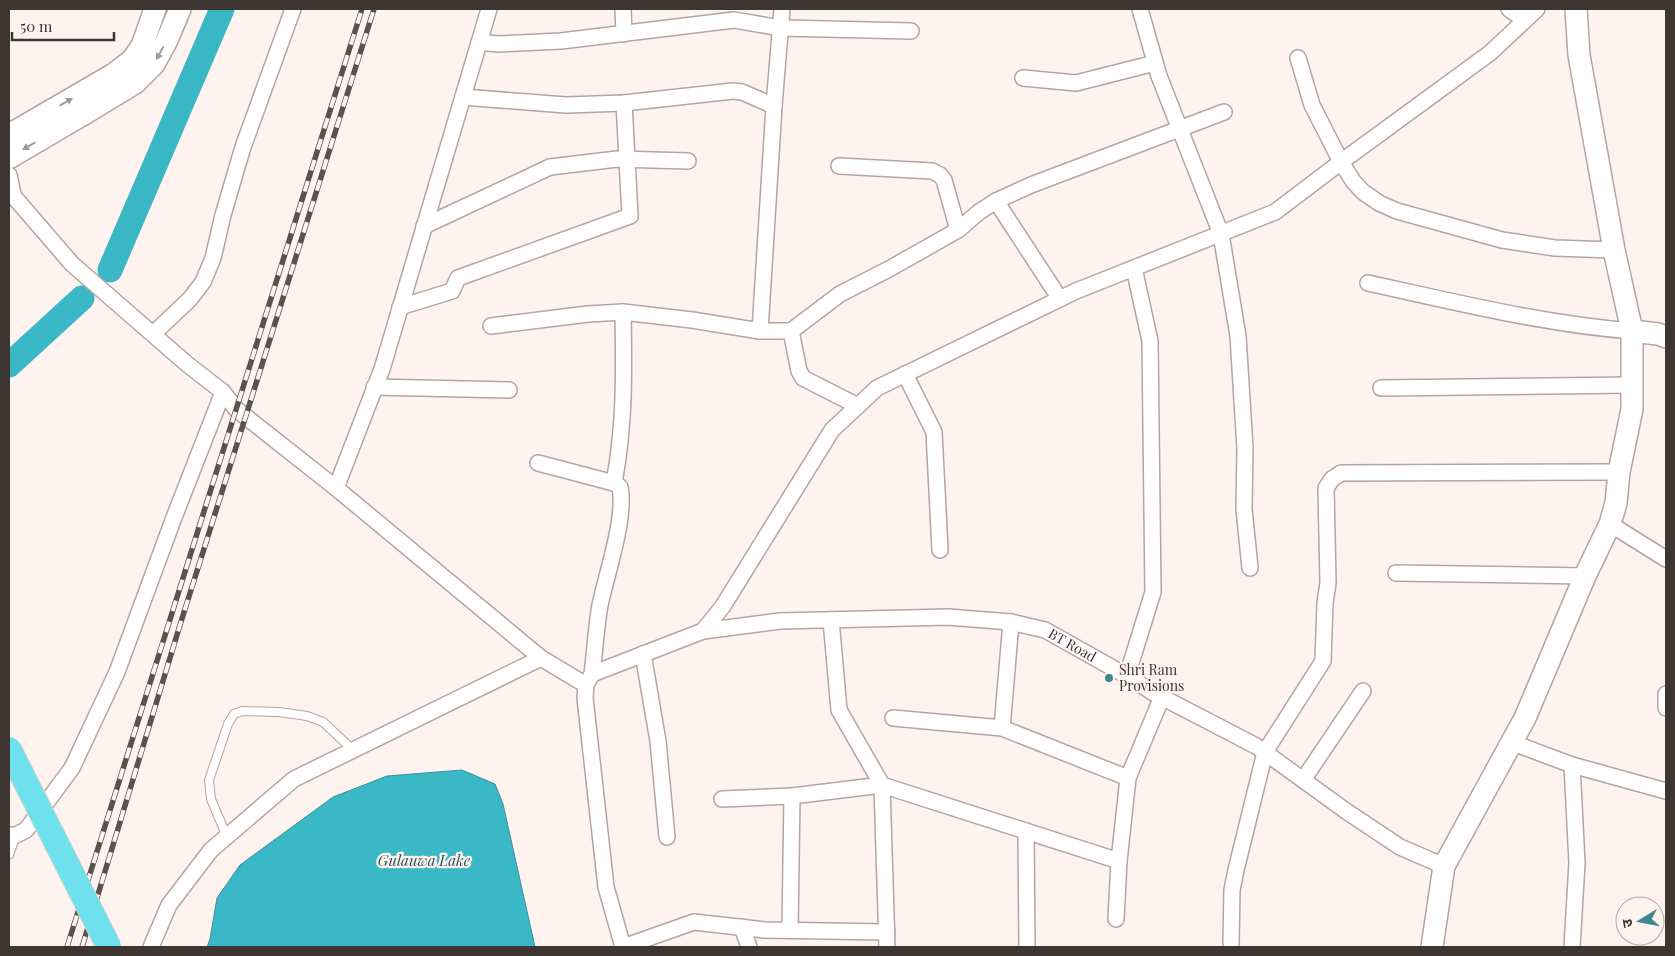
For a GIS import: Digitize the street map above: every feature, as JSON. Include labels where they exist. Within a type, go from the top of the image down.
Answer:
[{"type":"main road","points":[[9,749],[109,947]]},
{"type":"street","points":[[9,135],[114,74],[132,60],[142,46],[155,9]]},
{"type":"street","points":[[153,334],[190,299],[203,282],[213,258],[223,215],[243,148],[293,9]]},
{"type":"street","points":[[336,488],[374,387],[400,307],[489,9]]},
{"type":"street","points":[[623,9],[624,34]]},
{"type":"street","points":[[760,331],[782,9]]},
{"type":"street","points":[[1140,9],[1155,63],[1221,234],[1238,336],[1245,448],[1244,510],[1250,568]]},
{"type":"street","points":[[1509,9],[1525,20]]},
{"type":"street","points":[[703,631],[723,606],[832,430],[877,388],[1060,299],[1275,212],[1490,53],[1537,9]]},
{"type":"street","points":[[1432,947],[1444,866],[1513,743],[1585,576],[1610,524],[1616,503],[1619,472],[1632,409],[1632,331],[1614,250],[1579,55],[1576,9]]},
{"type":"street","points":[[9,158],[135,82],[154,64],[167,40],[173,11]]},
{"type":"street","points":[[479,42],[498,44],[525,43],[624,34],[735,14],[780,28],[911,31]]},
{"type":"street","points":[[1298,58],[1312,105],[1341,162],[1353,181],[1363,192],[1379,203],[1396,210],[1502,240],[1555,248],[1614,250]]},
{"type":"street","points":[[1023,78],[1076,84],[1155,63]]},
{"type":"street","points":[[463,96],[566,106],[624,103],[733,91],[742,92],[774,106]]},
{"type":"street","points":[[400,307],[452,291],[458,278],[630,216],[624,103]]},
{"type":"street","points":[[491,326],[588,314],[623,312],[692,320],[760,331],[791,331],[840,294],[958,230],[979,212],[996,201],[1031,185],[1224,112]]},
{"type":"street","points":[[424,226],[550,168],[626,159],[688,161]]},
{"type":"street","points":[[839,166],[932,171],[940,175],[944,180],[958,230]]},
{"type":"street","points":[[9,175],[11,193],[72,264],[187,364],[223,392],[236,409],[336,488],[541,658],[589,680]]},
{"type":"street","points":[[996,201],[1060,299]]},
{"type":"street","points":[[1128,676],[1153,592],[1150,341],[1134,268]]},
{"type":"street","points":[[1368,283],[1506,313],[1590,327],[1658,334],[1666,337]]},
{"type":"street","points":[[614,483],[620,447],[624,397],[623,312]]},
{"type":"street","points":[[791,331],[799,371],[803,378],[858,406]]},
{"type":"street","points":[[905,374],[934,432],[940,550]]},
{"type":"street","points":[[1381,388],[1633,386]]},
{"type":"street","points":[[374,387],[509,390]]},
{"type":"street","points":[[13,835],[26,830],[72,768],[118,672],[173,520],[223,392]]},
{"type":"street","points":[[538,463],[614,483],[620,487],[622,498],[600,607],[589,680],[584,698],[606,887],[624,947],[694,922],[765,930],[887,932]]},
{"type":"street","points":[[1231,943],[1232,890],[1265,752],[1323,661],[1325,603],[1328,583],[1326,488],[1332,479],[1341,473],[1619,472]]},
{"type":"street","points":[[1610,524],[1666,559]]},
{"type":"street","points":[[1396,573],[1585,576]]},
{"type":"street","name":"BT Road","points":[[589,680],[643,654],[703,631],[780,621],[948,617],[1011,622],[1044,630],[1162,697],[1256,746],[1346,811],[1400,847],[1444,866]]},
{"type":"street","points":[[832,620],[838,710],[882,786],[888,947]]},
{"type":"street","points":[[1002,728],[1011,622]]},
{"type":"street","points":[[643,654],[658,741],[667,836]]},
{"type":"street","points":[[152,947],[168,906],[211,850],[294,779],[541,658]]},
{"type":"street","points":[[1303,780],[1363,691]]},
{"type":"street","points":[[1666,694],[1666,708]]},
{"type":"street","points":[[1116,919],[1119,861],[1128,778],[1162,697]]},
{"type":"street","points":[[893,718],[1002,728],[1128,778]]},
{"type":"street","points":[[1513,743],[1572,765],[1665,786]]},
{"type":"street","points":[[1572,765],[1577,863],[1572,947]]},
{"type":"street","points":[[722,799],[792,796],[882,786],[1119,861]]},
{"type":"street","points":[[790,930],[792,796]]},
{"type":"street","points":[[1026,831],[1027,947]]},
{"type":"street","points":[[742,927],[749,947]]},
{"type":"lane","points":[[226,837],[211,799],[209,780],[228,724],[234,714],[242,711],[307,716],[323,722],[353,750]]},
{"type":"lane","points":[[9,855],[13,835]]},
{"type":"water","name":"Gulauwa Lake","points":[[462,770],[495,784],[503,804],[535,947],[207,947],[217,898],[240,865],[333,797],[387,776]]},
{"type":"waterway","points":[[110,270],[222,9]]},
{"type":"waterway","points":[[9,365],[82,298]]},
{"type":"railway","points":[[67,947],[362,9]]},
{"type":"railway","points":[[82,947],[180,625],[374,9]]},
{"type":"place","name":"Shri Ram Provisions","points":[[1109,678]]}]
